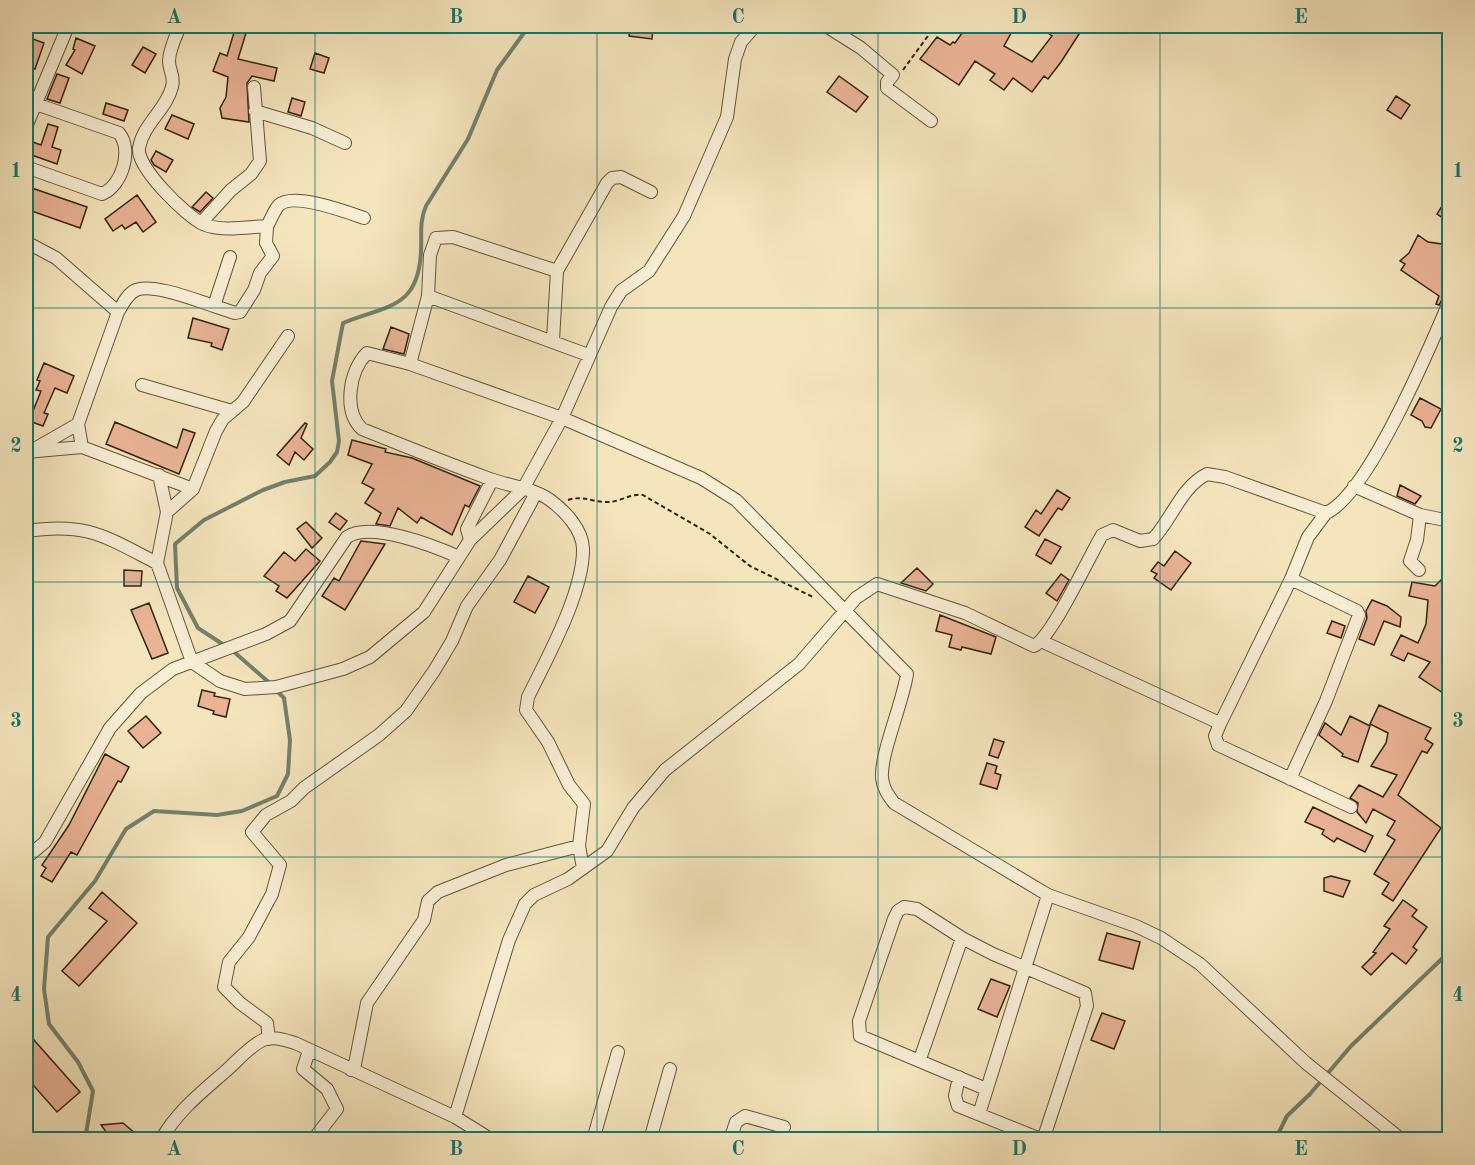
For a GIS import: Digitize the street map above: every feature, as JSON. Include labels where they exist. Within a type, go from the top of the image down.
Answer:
[{"type":"street","points":[[26,127],[68,26]]},
{"type":"street","points":[[180,26],[169,59],[174,76],[171,90],[146,128],[139,153],[147,171],[179,205],[201,223],[220,227],[267,226]]},
{"type":"street","points":[[159,475],[167,512],[157,563],[192,662],[220,681],[245,689],[271,688],[343,669],[370,657],[424,612],[470,540],[523,489],[562,418],[588,355],[621,291],[649,271],[684,216],[727,117],[735,59],[741,42],[755,26]]},
{"type":"street","points":[[826,26],[861,48],[893,75],[887,82],[887,88],[931,122]]},
{"type":"street","points":[[201,223],[260,161],[254,87]]},
{"type":"street","points":[[26,167],[102,194],[110,191],[115,184],[125,156],[124,140],[119,134],[36,104]]},
{"type":"street","points":[[255,111],[312,128],[345,143]]},
{"type":"street","points":[[553,340],[557,271],[612,178],[621,177],[651,192]]},
{"type":"street","points":[[82,447],[78,424],[118,312],[128,295],[136,290],[151,288],[235,313],[245,304],[254,290],[260,273],[272,259],[267,243],[267,226],[279,206],[284,203],[321,203],[364,218]]},
{"type":"street","points":[[410,364],[428,296],[432,242],[440,236],[453,237],[557,271]]},
{"type":"street","points":[[26,242],[56,258],[118,312]]},
{"type":"street","points":[[214,306],[230,257]]},
{"type":"street","points":[[428,296],[553,340],[588,355]]},
{"type":"street","points":[[1351,807],[1218,745],[1215,736],[1291,579],[1308,537],[1326,513],[1340,505],[1382,443],[1424,361],[1449,300]]},
{"type":"street","points":[[167,512],[193,489],[216,431],[232,411],[243,402],[288,336]]},
{"type":"street","points":[[583,868],[579,846],[584,804],[569,785],[548,742],[526,710],[528,697],[568,614],[581,564],[583,549],[579,533],[573,521],[554,504],[536,493],[492,480],[362,429],[355,422],[350,400],[352,384],[362,358],[367,353],[410,364],[562,418],[701,478],[736,500],[844,612],[899,663],[907,674],[882,769],[885,791],[904,810],[1048,895],[1137,926],[1180,950],[1200,964],[1306,1063],[1402,1140]]},
{"type":"street","points":[[142,386],[232,411]]},
{"type":"street","points":[[28,452],[78,424]]},
{"type":"street","points":[[28,452],[82,447],[193,489]]},
{"type":"street","points":[[455,1117],[509,940],[520,912],[534,895],[583,868],[607,851],[633,808],[665,770],[800,664],[861,592],[877,584],[965,613],[1027,645],[1036,646],[1102,535],[1113,530],[1140,542],[1153,539],[1183,496],[1195,482],[1207,474],[1225,477],[1326,513]]},
{"type":"street","points":[[470,540],[467,529],[492,480]]},
{"type":"street","points":[[1354,486],[1420,515],[1449,521]]},
{"type":"street","points":[[269,1038],[267,1023],[240,1003],[224,987],[230,962],[249,937],[272,894],[280,865],[252,832],[266,815],[291,801],[349,754],[379,735],[406,711],[452,641],[467,606],[500,560],[536,493]]},
{"type":"street","points":[[1419,570],[1410,561],[1417,540],[1420,515]]},
{"type":"street","points":[[26,531],[76,527],[92,531],[157,563]]},
{"type":"street","points":[[26,858],[45,842],[91,758],[126,708],[157,679],[173,669],[272,632],[290,621],[338,547],[353,533],[386,533],[459,557]]},
{"type":"street","points":[[1290,779],[1326,701],[1359,615],[1357,611],[1291,579]]},
{"type":"street","points":[[1041,641],[1220,724]]},
{"type":"street","points":[[351,1070],[355,1064],[367,1003],[424,920],[428,901],[438,892],[506,865],[579,846]]},
{"type":"street","points":[[979,1114],[1048,895]]},
{"type":"street","points":[[959,1077],[956,1103],[1043,1140],[1082,1023],[1086,999],[1083,990],[1025,969],[962,938],[911,907],[898,911],[859,1021],[859,1032],[863,1039],[920,1059],[986,1089]]},
{"type":"street","points":[[920,1059],[962,938]]},
{"type":"street","points":[[160,1140],[170,1123],[188,1103],[254,1046],[269,1038],[295,1042],[309,1051],[455,1117],[492,1140]]},
{"type":"street","points":[[309,1051],[303,1069],[327,1089],[337,1109],[313,1140]]},
{"type":"street","points":[[593,1140],[618,1052]]},
{"type":"street","points":[[650,1140],[669,1069]]},
{"type":"street","points":[[730,1140],[736,1122],[745,1116],[784,1127]]},
{"type":"path","points":[[893,75],[902,72],[933,29],[942,28],[954,32],[959,26]]},
{"type":"path","points":[[554,504],[576,497],[607,502],[634,495],[644,495],[710,534],[750,566],[823,602]]},
{"type":"building","points":[[630,26],[653,28],[652,39],[629,36]]},
{"type":"building","points":[[967,26],[1015,26],[1004,46],[1032,62],[1052,36],[1038,26],[1080,26],[1076,31],[1079,34],[1061,62],[1048,79],[1044,76],[1032,92],[1013,78],[1004,90],[990,80],[995,74],[975,61],[959,85],[920,59],[937,37],[950,45],[955,43]]},
{"type":"building","points":[[235,29],[246,33],[238,59],[277,68],[274,81],[252,76],[247,83],[249,122],[222,118],[220,108],[226,97],[228,77],[213,71],[220,53],[227,56]]},
{"type":"building","points":[[30,38],[44,43],[35,69],[26,66],[26,51]]},
{"type":"building","points":[[76,38],[95,46],[82,74],[66,65],[75,50],[73,49]]},
{"type":"building","points":[[143,47],[156,54],[145,73],[132,65]]},
{"type":"building","points":[[315,53],[329,58],[324,73],[310,69]]},
{"type":"building","points":[[57,74],[69,78],[60,103],[47,99]]},
{"type":"building","points":[[839,76],[868,97],[856,112],[827,92]]},
{"type":"building","points":[[1396,96],[1410,105],[1401,119],[1387,110]]},
{"type":"building","points":[[292,98],[305,102],[301,116],[288,112]]},
{"type":"building","points":[[106,103],[128,110],[124,121],[103,114]]},
{"type":"building","points":[[172,115],[194,124],[188,139],[165,129]]},
{"type":"building","points":[[48,124],[58,127],[52,147],[61,150],[57,164],[26,153],[30,141],[41,145]]},
{"type":"building","points":[[156,151],[173,160],[166,172],[154,165],[151,160]]},
{"type":"building","points":[[26,186],[87,207],[80,228],[26,209]]},
{"type":"building","points":[[206,192],[213,198],[200,212],[192,207]]},
{"type":"building","points":[[137,195],[156,222],[143,232],[136,222],[125,229],[122,225],[113,231],[105,219]]},
{"type":"building","points":[[1449,195],[1449,222],[1437,214]]},
{"type":"building","points":[[1418,235],[1428,242],[1449,245],[1449,292],[1445,294],[1439,305],[1436,304],[1439,296],[1401,270],[1405,264],[1400,261],[1409,253]]},
{"type":"building","points":[[193,318],[229,329],[222,350],[211,346],[212,343],[188,338]]},
{"type":"building","points":[[391,327],[409,334],[404,354],[383,349]]},
{"type":"building","points":[[44,363],[74,376],[67,393],[55,388],[44,413],[48,414],[43,426],[29,421],[41,391],[36,390],[40,381],[37,380]]},
{"type":"building","points":[[1420,398],[1441,409],[1431,428],[1425,427],[1422,421],[1411,415]]},
{"type":"building","points":[[115,422],[177,448],[183,429],[195,433],[179,474],[106,444]]},
{"type":"building","points":[[305,423],[307,424],[301,438],[313,449],[304,460],[295,452],[289,465],[277,455]]},
{"type":"building","points":[[352,440],[386,449],[385,452],[412,458],[480,486],[469,507],[465,505],[452,535],[421,517],[417,523],[398,508],[390,526],[376,524],[381,513],[365,503],[374,489],[362,483],[372,464],[348,455]]},
{"type":"building","points":[[1400,485],[1421,496],[1415,504],[1397,496]]},
{"type":"building","points":[[1057,490],[1070,498],[1062,510],[1058,508],[1039,536],[1025,527],[1036,510],[1041,514]]},
{"type":"building","points":[[336,513],[347,521],[340,530],[329,522]]},
{"type":"building","points":[[306,522],[322,538],[312,548],[297,529]]},
{"type":"building","points":[[1045,539],[1061,547],[1051,564],[1036,555]]},
{"type":"building","points":[[361,541],[385,544],[345,610],[322,596],[334,578],[339,581]]},
{"type":"building","points":[[306,549],[320,561],[287,598],[276,591],[279,586],[264,576],[284,552],[295,561]]},
{"type":"building","points":[[1175,551],[1191,563],[1171,590],[1154,578],[1157,574],[1151,571],[1158,562],[1164,566]]},
{"type":"building","points":[[917,568],[933,584],[926,591],[901,583]]},
{"type":"building","points":[[124,570],[142,571],[141,586],[124,586]]},
{"type":"building","points":[[1061,574],[1069,580],[1057,601],[1046,593]]},
{"type":"building","points":[[528,576],[549,587],[535,613],[514,602]]},
{"type":"building","points":[[1443,578],[1449,584],[1449,682],[1443,693],[1419,677],[1430,662],[1408,653],[1404,661],[1391,655],[1401,635],[1418,643],[1426,624],[1428,600],[1409,596],[1412,582],[1435,586]]},
{"type":"building","points":[[1372,600],[1387,606],[1401,617],[1400,627],[1384,621],[1374,645],[1359,639],[1367,618],[1366,611]]},
{"type":"building","points":[[149,603],[168,653],[152,659],[131,610]]},
{"type":"building","points":[[940,615],[996,637],[991,654],[962,647],[961,650],[949,647],[952,635],[936,631]]},
{"type":"building","points":[[1332,621],[1345,626],[1341,638],[1327,633]]},
{"type":"building","points":[[202,690],[215,693],[214,696],[230,699],[226,717],[213,714],[214,711],[198,706]]},
{"type":"building","points":[[1379,705],[1431,728],[1425,739],[1433,744],[1427,753],[1422,751],[1398,795],[1441,828],[1393,901],[1382,894],[1389,883],[1374,874],[1395,840],[1387,835],[1395,821],[1373,809],[1366,823],[1357,812],[1358,803],[1350,798],[1359,785],[1383,797],[1397,775],[1371,766],[1386,743],[1388,733],[1370,724]]},
{"type":"building","points":[[146,716],[161,733],[143,748],[128,731]]},
{"type":"building","points":[[1350,716],[1370,726],[1358,762],[1342,756],[1343,754],[1319,735],[1325,723],[1341,735]]},
{"type":"building","points":[[994,739],[1004,742],[998,758],[989,755]]},
{"type":"building","points":[[105,754],[129,767],[121,782],[118,781],[77,855],[71,852],[52,882],[41,876],[46,868],[42,865],[69,825]]},
{"type":"building","points":[[987,763],[997,766],[995,773],[1001,775],[997,789],[980,784]]},
{"type":"building","points":[[1313,807],[1373,836],[1365,852],[1337,838],[1334,842],[1322,834],[1324,830],[1305,822]]},
{"type":"building","points":[[1331,876],[1350,881],[1343,897],[1324,891],[1324,878]]},
{"type":"building","points":[[102,892],[137,923],[79,986],[62,971],[107,921],[89,908]]},
{"type":"building","points":[[1403,900],[1417,910],[1412,916],[1427,927],[1413,947],[1417,950],[1406,964],[1392,953],[1371,975],[1362,967],[1376,953],[1373,952],[1390,929],[1384,926]]},
{"type":"building","points":[[1107,933],[1140,942],[1133,969],[1099,960]]},
{"type":"building","points":[[991,979],[1010,986],[997,1017],[978,1009]]},
{"type":"building","points":[[1102,1013],[1125,1021],[1114,1049],[1091,1040]]},
{"type":"building","points":[[26,1031],[80,1092],[57,1112],[26,1077]]},
{"type":"building","points":[[123,1123],[143,1140],[112,1140],[101,1125]]},
{"type":"waterway","points":[[227,647],[198,628],[177,588],[175,544],[204,520],[263,490],[285,482],[315,476],[337,452],[339,441],[332,381],[343,323],[386,308],[407,295],[414,285],[419,271],[422,223],[426,206],[468,139],[497,70],[529,26]]},
{"type":"waterway","points":[[233,651],[272,685]]},
{"type":"waterway","points":[[85,1140],[93,1091],[78,1062],[49,1024],[44,989],[48,937],[95,881],[126,829],[154,811],[217,815],[242,811],[277,796],[288,774],[290,740],[284,698],[277,691]]},
{"type":"waterway","points":[[1275,1140],[1287,1116],[1310,1094],[1351,1046],[1450,951]]}]
